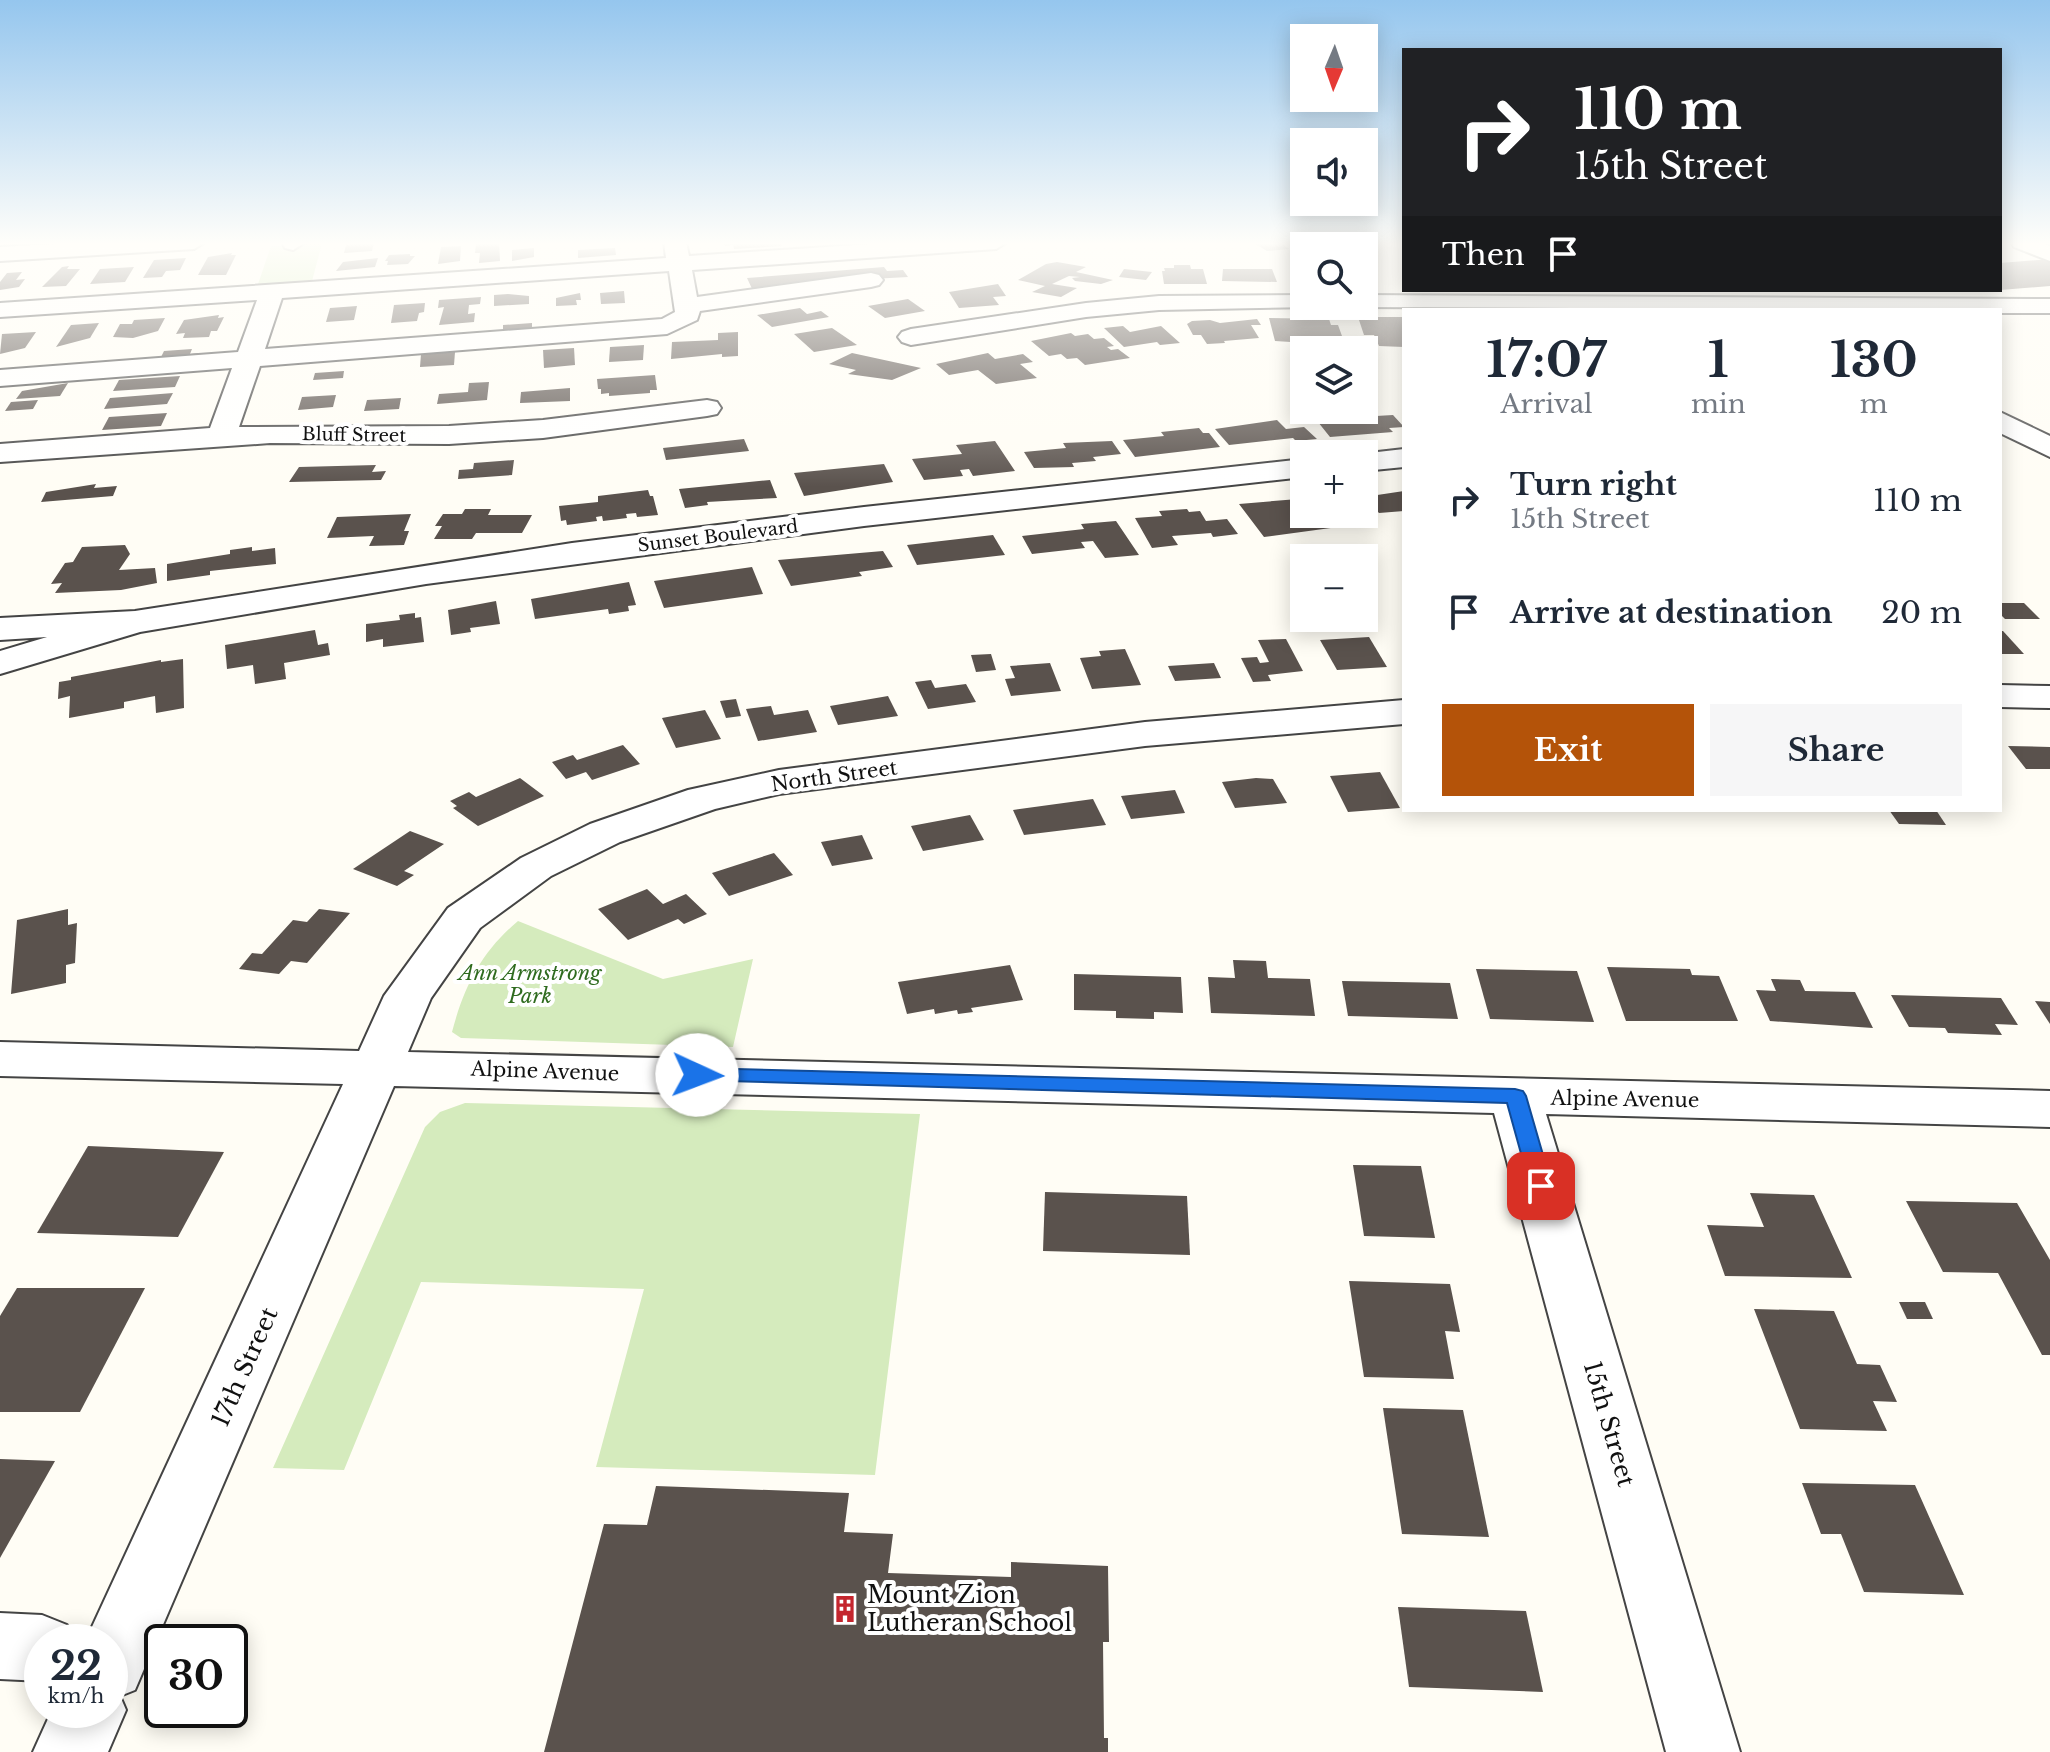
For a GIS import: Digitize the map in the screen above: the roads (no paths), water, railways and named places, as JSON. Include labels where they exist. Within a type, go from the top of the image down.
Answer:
[{"type":"street","points":[[222,436],[261,324]]},
{"type":"street","points":[[0,378],[632,331],[670,324]]},
{"type":"street","points":[[911,337],[998,324]]},
{"type":"street","name":"Bluff Street","points":[[0,453],[222,436],[449,435],[543,429],[707,408]]},
{"type":"street","points":[[2002,422],[2050,448]]},
{"type":"street","points":[[1378,461],[1402,458]]},
{"type":"street","name":"Sunset Boulevard","points":[[0,663],[135,622],[311,590],[1040,495],[1290,469]]},
{"type":"street","name":"Sunset Boulevard","points":[[0,629],[135,622]]},
{"type":"street","points":[[2002,696],[2050,697]]},
{"type":"street","name":"North Street","points":[[378,1066],[408,996],[464,918],[536,867],[605,833],[703,799],[779,782],[1145,734],[1402,712]]},
{"type":"street","name":"Alpine Avenue","points":[[0,1059],[2050,1109]]},
{"type":"street","name":"17th Street","points":[[128,1624],[378,1066]]},
{"type":"street","name":"15th Street","points":[[1515,1096],[1703,1752]]},
{"type":"street","points":[[0,1646],[24,1647]]},
{"type":"street","name":"17th Street","points":[[70,1752],[81,1728]]},
{"type":"place","name":"Mount Zion Lutheran School","points":[[845,1609]]},
{"type":"park label","name":"Ann Armstrong Park","points":[[530,984]]}]
